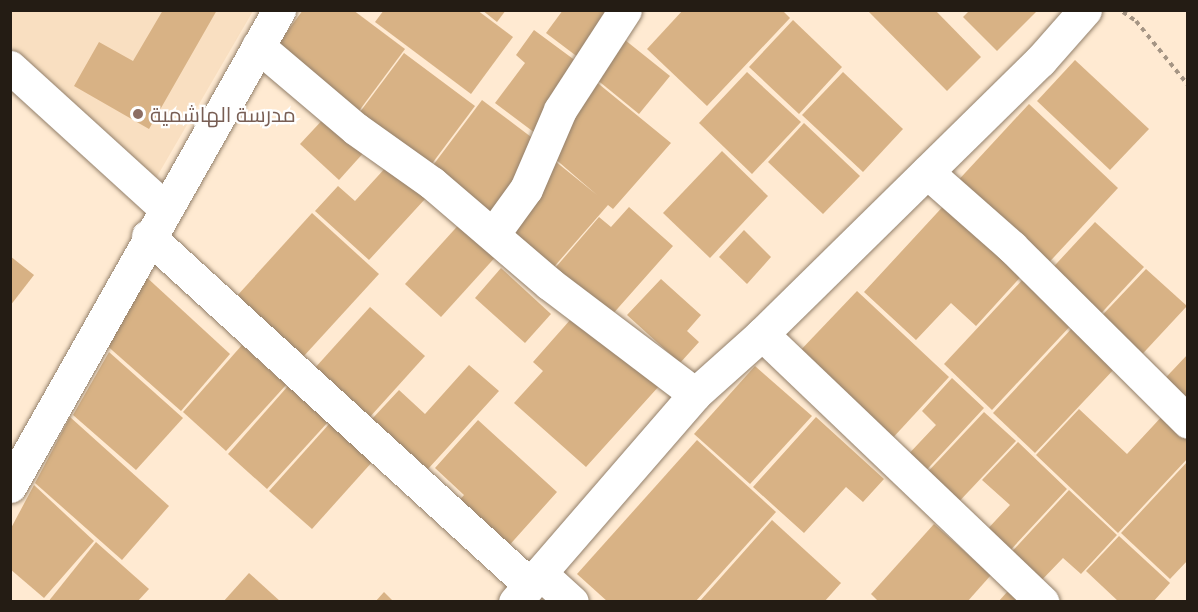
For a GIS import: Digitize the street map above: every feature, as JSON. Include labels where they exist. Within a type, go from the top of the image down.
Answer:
[{"type":"street","points":[[10,486],[148,236],[279,10]]},
{"type":"street","points":[[494,233],[526,189],[560,110],[627,14],[625,10]]},
{"type":"street","points":[[528,586],[695,394],[762,334],[1040,61],[1085,10]]},
{"type":"street","points":[[258,45],[356,129],[494,233],[550,284],[695,394]]},
{"type":"street","points":[[10,67],[165,208]]},
{"type":"street","points":[[927,172],[1012,247],[1188,423]]},
{"type":"street","points":[[148,236],[528,586],[572,602]]},
{"type":"street","points":[[762,334],[1042,602]]},
{"type":"path","points":[[1122,10],[1136,21],[1188,85]]},
{"type":"shaded area","name":"مدرسة الهاشمية","points":[[10,11],[253,11],[155,180],[11,47]]},
{"type":"building","name":"مدرسة الهاشمية","points":[[163,10],[217,10],[149,129],[74,86],[99,42],[133,61]]},
{"type":"building","points":[[303,10],[353,10],[405,49],[356,115],[272,52]]},
{"type":"building","points":[[384,10],[477,10],[513,37],[471,94],[375,22]]},
{"type":"building","points":[[482,10],[506,10],[497,22]]},
{"type":"building","points":[[563,10],[621,10],[583,61],[546,33]]},
{"type":"building","points":[[683,10],[782,10],[790,18],[707,106],[647,49]]},
{"type":"building","points":[[867,10],[935,10],[981,57],[947,91]]},
{"type":"building","points":[[970,10],[1038,10],[997,51],[963,17]]},
{"type":"building","points":[[793,20],[842,67],[799,114],[749,67]]},
{"type":"building","points":[[534,30],[584,67],[535,133],[495,103],[525,63],[516,55]]},
{"type":"building","points":[[620,36],[670,76],[639,114],[590,74]]},
{"type":"building","points":[[404,53],[475,106],[428,169],[357,116]]},
{"type":"building","points":[[1075,60],[1149,129],[1110,170],[1037,101]]},
{"type":"building","points":[[747,72],[801,122],[752,174],[699,123]]},
{"type":"building","points":[[843,72],[903,129],[863,172],[802,115]]},
{"type":"building","points":[[589,76],[671,143],[613,209],[608,205],[553,268],[503,225],[550,157],[597,195],[546,151]]},
{"type":"building","points":[[482,100],[543,146],[493,214],[431,168]]},
{"type":"building","points":[[1029,104],[1118,188],[1042,270],[953,186]]},
{"type":"building","points":[[327,115],[366,150],[339,180],[300,144]]},
{"type":"building","points":[[804,123],[860,176],[823,214],[768,162]]},
{"type":"building","points":[[722,151],[768,196],[710,258],[663,213]]},
{"type":"building","points":[[388,165],[425,199],[369,260],[315,211],[338,186],[355,201]]},
{"type":"building","points":[[948,201],[1025,272],[976,326],[951,303],[916,340],[864,292]]},
{"type":"building","points":[[629,207],[673,246],[611,316],[556,267],[599,217],[611,227]]},
{"type":"building","points":[[312,213],[379,274],[303,357],[236,297]]},
{"type":"building","points":[[463,220],[499,253],[441,317],[405,284]]},
{"type":"building","points":[[1095,222],[1144,267],[1094,321],[1045,276]]},
{"type":"building","points":[[744,230],[771,257],[747,284],[719,257]]},
{"type":"building","points":[[10,256],[34,275],[10,306]]},
{"type":"building","points":[[501,268],[551,314],[525,343],[475,298]]},
{"type":"building","points":[[1146,269],[1187,306],[1134,363],[1093,325]]},
{"type":"building","points":[[143,274],[230,354],[181,411],[104,343]]},
{"type":"building","points":[[1026,276],[1074,322],[992,410],[944,364]]},
{"type":"building","points":[[661,279],[701,315],[687,331],[699,342],[680,363],[627,315]]},
{"type":"building","points":[[857,291],[949,377],[889,442],[796,355]]},
{"type":"building","points":[[370,307],[425,356],[369,418],[314,369]]},
{"type":"building","points":[[578,311],[660,385],[586,467],[514,403],[543,371],[533,362]]},
{"type":"building","points":[[1074,326],[1117,366],[1035,453],[993,413]]},
{"type":"building","points":[[242,345],[286,385],[226,451],[183,412]]},
{"type":"building","points":[[109,352],[183,418],[136,470],[73,415]]},
{"type":"building","points":[[1188,354],[1188,419],[1155,389]]},
{"type":"building","points":[[469,365],[499,391],[428,469],[372,419],[399,390],[425,414]]},
{"type":"building","points":[[755,366],[812,416],[750,484],[694,434]]},
{"type":"building","points":[[952,378],[984,408],[920,477],[903,460],[936,425],[922,411]]},
{"type":"building","points":[[288,386],[328,422],[267,489],[228,454]]},
{"type":"building","points":[[1079,409],[1127,454],[1165,413],[1188,435],[1188,458],[1118,533],[1036,455]]},
{"type":"building","points":[[984,412],[1016,441],[954,507],[922,478]]},
{"type":"building","points":[[70,417],[169,506],[122,560],[35,483]]},
{"type":"building","points":[[816,417],[884,479],[863,502],[846,487],[804,533],[753,487]]},
{"type":"building","points":[[478,420],[557,492],[506,549],[456,504],[464,495],[435,468]]},
{"type":"building","points":[[330,423],[373,461],[312,529],[269,491]]},
{"type":"building","points":[[697,440],[776,512],[695,602],[608,602],[577,574]]},
{"type":"building","points":[[1018,442],[1067,489],[1005,556],[982,535],[1010,505],[982,480]]},
{"type":"building","points":[[1188,461],[1188,560],[1170,579],[1121,533]]},
{"type":"building","points":[[34,485],[94,541],[44,598],[10,569],[10,530]]},
{"type":"building","points":[[1069,490],[1117,535],[1081,574],[1063,558],[1037,585],[1007,557]]},
{"type":"building","points":[[772,520],[841,583],[824,602],[699,602]]},
{"type":"building","points":[[934,524],[991,575],[967,602],[879,602],[871,594]]},
{"type":"building","points":[[1119,536],[1170,583],[1153,602],[1119,602],[1086,571]]},
{"type":"building","points":[[96,542],[149,589],[137,602],[48,602]]},
{"type":"building","points":[[249,573],[281,602],[223,602]]},
{"type":"building","points":[[1008,591],[1020,602],[998,602]]},
{"type":"building","points":[[384,592],[394,602],[375,602]]},
{"type":"place","name":"مدرسة الهاشمية","points":[[138,114]]}]
